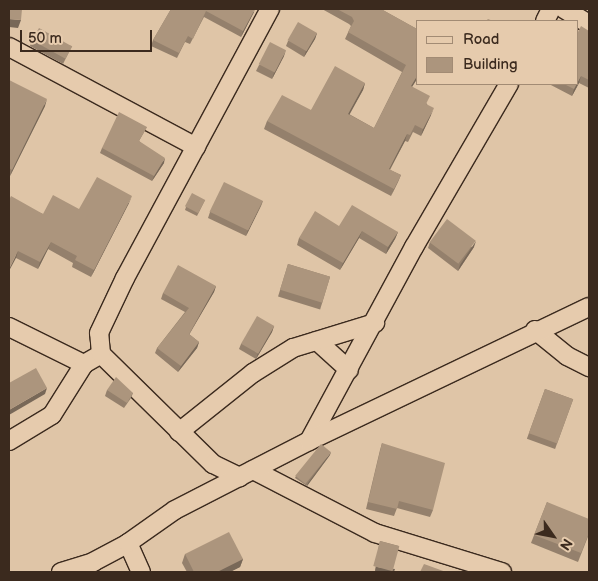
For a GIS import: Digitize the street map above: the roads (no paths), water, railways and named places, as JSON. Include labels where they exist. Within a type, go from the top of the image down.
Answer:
[{"type":"street","points":[[270,9],[98,333],[100,354],[213,464],[246,473],[376,533],[502,572]]},
{"type":"street","points":[[564,9],[589,24]]},
{"type":"street","points":[[9,48],[196,147]]},
{"type":"street","points":[[310,441],[375,323],[414,247],[508,85]]},
{"type":"street","points":[[61,572],[93,562],[128,543],[175,510],[246,473],[535,330],[589,307]]},
{"type":"street","points":[[179,432],[253,372],[293,348],[375,323]]},
{"type":"street","points":[[9,327],[84,364]]},
{"type":"street","points":[[535,330],[567,356],[589,367]]},
{"type":"street","points":[[316,341],[349,370]]},
{"type":"street","points":[[9,441],[52,415],[84,364],[100,354]]},
{"type":"street","points":[[202,496],[213,464]]},
{"type":"street","points":[[128,543],[141,572]]}]
